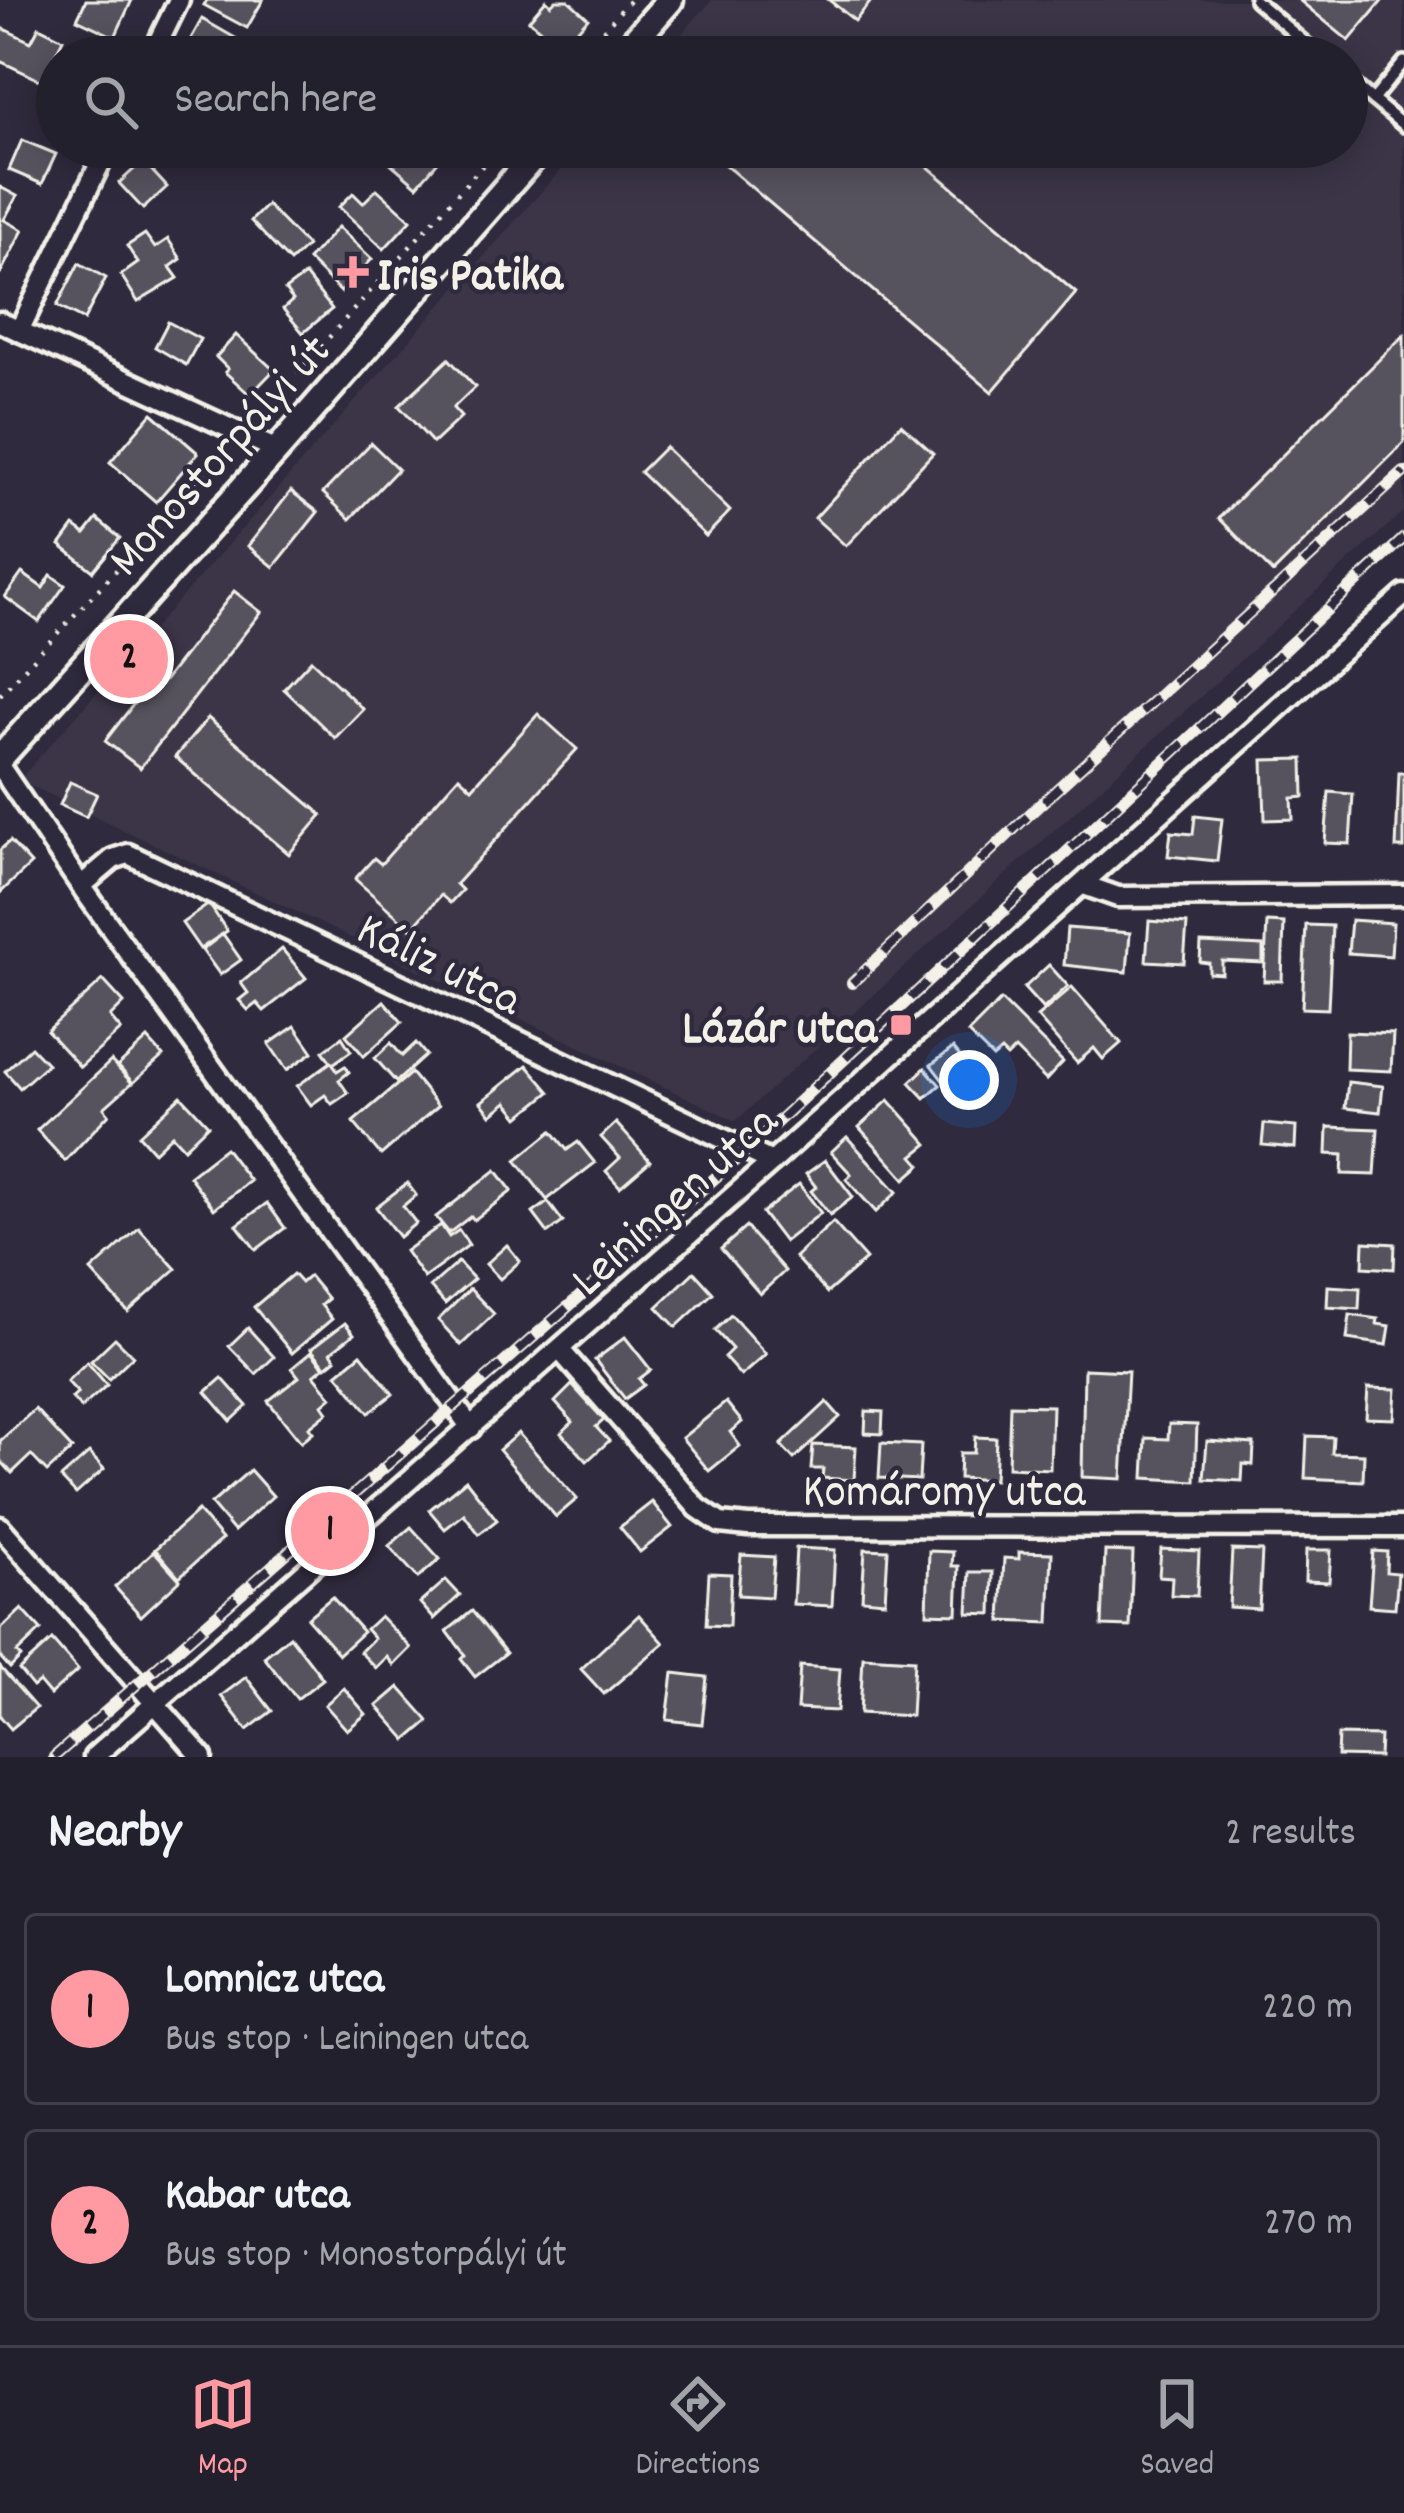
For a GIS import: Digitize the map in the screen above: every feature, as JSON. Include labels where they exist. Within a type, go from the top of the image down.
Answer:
[{"type":"street","points":[[162,36],[179,0]]},
{"type":"street","points":[[638,36],[670,0]]},
{"type":"street","points":[[19,331],[98,168]]},
{"type":"street","name":"Monostorpályi út","points":[[0,762],[524,168]]},
{"type":"street","points":[[0,322],[278,450]]},
{"type":"street","name":"Leiningen utca","points":[[94,1757],[560,1350],[1404,596]]},
{"type":"street","points":[[0,762],[80,886],[471,1428]]},
{"type":"street","name":"Káliz utca","points":[[80,886],[113,859],[128,854],[772,1162]]},
{"type":"street","points":[[1084,885],[1118,897],[1404,895]]},
{"type":"street","name":"Komáromy utca","points":[[560,1350],[698,1508],[720,1522],[748,1526],[1404,1527]]},
{"type":"street","points":[[0,1527],[202,1757]]},
{"type":"lane","points":[[1255,0],[1297,36]]},
{"type":"lane","points":[[1373,100],[1404,62]]},
{"type":"lane","points":[[1368,96],[1404,126]]},
{"type":"path","points":[[598,36],[630,0]]},
{"type":"shaded area","points":[[712,0],[1404,0],[1404,511],[736,1121],[19,780],[562,168],[1368,168],[1368,36],[680,36]]},
{"type":"building","points":[[86,0],[132,0],[115,36],[77,19]]},
{"type":"building","points":[[207,0],[263,0],[247,28],[204,5]]},
{"type":"building","points":[[546,0],[551,5],[568,0],[588,18],[572,36],[547,36],[529,20]]},
{"type":"building","points":[[829,0],[872,0],[855,21]]},
{"type":"building","points":[[1299,0],[1383,0],[1353,36],[1343,36]]},
{"type":"building","points":[[202,19],[232,36],[192,36]]},
{"type":"building","points":[[0,27],[31,42],[39,27],[57,36],[36,36],[36,78],[0,61]]},
{"type":"building","points":[[22,140],[36,146],[36,168],[49,168],[42,184],[9,170]]},
{"type":"building","points":[[135,168],[149,168],[167,187],[143,209],[119,183]]},
{"type":"building","points":[[396,168],[433,168],[417,186]]},
{"type":"building","points":[[729,168],[930,168],[1076,293],[992,392]]},
{"type":"building","points":[[0,187],[17,196],[4,220],[23,230],[0,274]]},
{"type":"building","points":[[377,189],[411,220],[384,249],[339,207],[353,193],[363,203]]},
{"type":"building","points":[[267,205],[307,246],[290,262],[251,221]]},
{"type":"building","points":[[338,227],[372,259],[341,292],[308,260]]},
{"type":"building","points":[[145,234],[155,248],[168,239],[181,259],[170,267],[178,278],[138,302],[121,275],[138,263],[127,246]]},
{"type":"building","points":[[79,263],[106,278],[84,320],[57,306]]},
{"type":"building","points":[[305,275],[332,309],[303,333],[283,309],[293,300],[285,290]]},
{"type":"building","points":[[168,322],[200,339],[186,365],[155,347]]},
{"type":"building","points":[[236,335],[274,370],[250,395],[216,357]]},
{"type":"building","points":[[1404,335],[1404,443],[1273,573],[1219,518]]},
{"type":"building","points":[[449,359],[475,387],[453,408],[461,417],[433,443],[399,406]]},
{"type":"building","points":[[152,413],[198,453],[156,502],[110,462]]},
{"type":"building","points":[[901,424],[933,453],[846,546],[815,518]]},
{"type":"building","points":[[371,443],[398,469],[350,519],[323,493]]},
{"type":"building","points":[[665,447],[730,511],[706,536],[640,472]]},
{"type":"building","points":[[291,491],[318,512],[274,567],[248,546]]},
{"type":"building","points":[[97,519],[120,538],[93,571],[60,545],[74,526],[85,534]]},
{"type":"building","points":[[22,573],[43,588],[51,575],[65,585],[39,622],[5,597]]},
{"type":"building","points":[[234,591],[261,612],[140,768],[105,741],[153,679],[161,685]]},
{"type":"building","points":[[311,660],[363,709],[335,738],[284,689]]},
{"type":"building","points":[[538,714],[577,749],[456,884],[462,890],[450,903],[441,895],[411,929],[355,879],[374,858],[381,864],[459,776],[472,788]]},
{"type":"building","points":[[208,718],[322,815],[289,854],[175,757]]},
{"type":"building","points":[[1303,759],[1304,797],[1292,798],[1293,819],[1265,820],[1263,760]]},
{"type":"building","points":[[1399,773],[1404,773],[1404,848],[1396,848]]},
{"type":"building","points":[[70,782],[97,794],[86,817],[60,805]]},
{"type":"building","points":[[1329,792],[1353,794],[1350,844],[1325,843]]},
{"type":"building","points":[[1195,816],[1222,819],[1217,861],[1168,856],[1171,832],[1193,834]]},
{"type":"building","points":[[10,841],[31,864],[0,893],[0,850]]},
{"type":"building","points":[[209,904],[227,931],[200,949],[182,923]]},
{"type":"building","points":[[1351,920],[1393,923],[1391,956],[1348,953]]},
{"type":"building","points":[[1149,921],[1187,924],[1184,963],[1146,961]]},
{"type":"building","points":[[1267,922],[1284,923],[1282,981],[1264,981]]},
{"type":"building","points":[[1306,925],[1332,926],[1328,1009],[1302,1008]]},
{"type":"building","points":[[1067,928],[1130,933],[1127,972],[1064,965]]},
{"type":"building","points":[[223,934],[241,960],[220,975],[202,950]]},
{"type":"building","points":[[1201,943],[1263,946],[1263,963],[1222,961],[1222,974],[1209,973],[1209,963],[1200,962]]},
{"type":"building","points":[[282,949],[306,978],[264,1011],[257,1003],[248,1010],[239,1000],[248,993],[241,983]]},
{"type":"building","points":[[1049,965],[1068,986],[1043,1009],[1024,988]]},
{"type":"building","points":[[103,980],[124,1003],[110,1017],[121,1030],[80,1067],[47,1031]]},
{"type":"building","points":[[1072,987],[1121,1043],[1103,1059],[1094,1048],[1077,1063],[1037,1017]]},
{"type":"building","points":[[1001,1000],[1063,1062],[1046,1080],[1015,1049],[1007,1057],[1001,1051],[993,1058],[968,1033]]},
{"type":"building","points":[[384,1001],[402,1022],[364,1056],[346,1035]]},
{"type":"building","points":[[295,1026],[313,1052],[287,1070],[269,1044]]},
{"type":"building","points":[[1347,1032],[1393,1034],[1391,1071],[1346,1069]]},
{"type":"building","points":[[342,1037],[351,1051],[333,1064],[337,1071],[345,1066],[349,1072],[339,1080],[348,1093],[332,1104],[325,1095],[311,1105],[297,1086],[331,1062],[323,1051]]},
{"type":"building","points":[[148,1039],[163,1056],[133,1083],[118,1066]]},
{"type":"building","points":[[391,1043],[402,1056],[416,1043],[426,1055],[396,1082],[375,1058]]},
{"type":"building","points":[[31,1047],[47,1064],[20,1088],[5,1071]]},
{"type":"building","points":[[953,1048],[974,1074],[952,1092],[931,1065]]},
{"type":"building","points":[[111,1061],[132,1083],[104,1108],[109,1114],[65,1161],[37,1130]]},
{"type":"building","points":[[527,1065],[550,1092],[519,1117],[507,1102],[491,1115],[481,1102]]},
{"type":"building","points":[[925,1068],[940,1085],[925,1098],[910,1082]]},
{"type":"building","points":[[411,1073],[438,1106],[381,1155],[353,1122]]},
{"type":"building","points":[[1348,1082],[1383,1086],[1380,1112],[1345,1108]]},
{"type":"building","points":[[181,1096],[208,1125],[184,1148],[172,1135],[154,1152],[139,1135]]},
{"type":"building","points":[[889,1100],[928,1144],[913,1156],[921,1165],[905,1179],[859,1127]]},
{"type":"building","points":[[616,1123],[650,1161],[620,1187],[606,1171],[620,1158],[601,1137]]},
{"type":"building","points":[[1264,1124],[1296,1127],[1295,1148],[1262,1145]]},
{"type":"building","points":[[1328,1127],[1378,1129],[1375,1175],[1342,1174],[1343,1155],[1327,1154]]},
{"type":"building","points":[[552,1131],[567,1150],[578,1142],[595,1163],[547,1200],[516,1160]]},
{"type":"building","points":[[847,1137],[897,1192],[876,1212],[846,1179],[851,1174],[831,1152]]},
{"type":"building","points":[[225,1148],[250,1181],[214,1209],[189,1176]]},
{"type":"building","points":[[825,1160],[853,1197],[830,1215],[811,1191],[816,1187],[806,1174]]},
{"type":"building","points":[[496,1170],[512,1191],[449,1233],[436,1217]]},
{"type":"building","points":[[407,1183],[416,1195],[403,1206],[416,1223],[399,1237],[376,1207]]},
{"type":"building","points":[[799,1184],[821,1213],[784,1242],[762,1213]]},
{"type":"building","points":[[548,1202],[563,1222],[548,1233],[533,1213]]},
{"type":"building","points":[[267,1203],[285,1228],[256,1250],[237,1225]]},
{"type":"building","points":[[833,1222],[866,1259],[827,1293],[795,1257]]},
{"type":"building","points":[[441,1225],[449,1237],[459,1230],[469,1245],[424,1278],[405,1251]]},
{"type":"building","points":[[746,1227],[785,1271],[760,1294],[721,1249]]},
{"type":"building","points":[[139,1228],[176,1269],[128,1312],[91,1271]]},
{"type":"building","points":[[1364,1242],[1395,1244],[1394,1269],[1363,1267]]},
{"type":"building","points":[[507,1245],[520,1261],[500,1279],[486,1264]]},
{"type":"building","points":[[458,1262],[474,1279],[445,1304],[430,1287]]},
{"type":"building","points":[[694,1272],[713,1293],[676,1327],[657,1307]]},
{"type":"building","points":[[293,1274],[301,1283],[309,1276],[328,1299],[321,1305],[332,1319],[292,1353],[254,1307]]},
{"type":"building","points":[[1328,1286],[1360,1288],[1359,1309],[1327,1307]]},
{"type":"building","points":[[470,1289],[494,1314],[461,1345],[438,1320]]},
{"type":"building","points":[[731,1315],[766,1354],[741,1376],[724,1357],[732,1349],[715,1330]]},
{"type":"building","points":[[1350,1315],[1390,1326],[1387,1345],[1347,1339]]},
{"type":"building","points":[[345,1323],[354,1334],[331,1352],[336,1359],[326,1367],[311,1349]]},
{"type":"building","points":[[248,1328],[274,1357],[256,1374],[229,1346]]},
{"type":"building","points":[[625,1337],[651,1370],[639,1379],[644,1385],[625,1399],[595,1360]]},
{"type":"building","points":[[115,1338],[133,1356],[109,1379],[91,1361]]},
{"type":"building","points":[[311,1352],[324,1367],[314,1375],[332,1397],[323,1405],[328,1412],[309,1427],[313,1432],[301,1442],[268,1401],[299,1377],[292,1368]]},
{"type":"building","points":[[361,1354],[393,1394],[369,1413],[337,1374]]},
{"type":"building","points":[[87,1362],[107,1385],[81,1408],[72,1398],[78,1393],[67,1381]]},
{"type":"building","points":[[1084,1369],[1128,1371],[1122,1479],[1082,1477]]},
{"type":"building","points":[[222,1378],[247,1406],[231,1421],[206,1392]]},
{"type":"building","points":[[572,1385],[604,1420],[596,1427],[609,1441],[587,1461],[561,1433],[573,1422],[555,1402]]},
{"type":"building","points":[[1368,1388],[1396,1389],[1394,1419],[1366,1418]]},
{"type":"building","points":[[726,1402],[742,1422],[730,1432],[740,1446],[709,1471],[682,1438]]},
{"type":"building","points":[[827,1402],[840,1417],[794,1459],[781,1445]]},
{"type":"building","points":[[1010,1405],[1052,1406],[1050,1469],[1008,1467]]},
{"type":"building","points":[[35,1409],[72,1449],[47,1472],[31,1455],[12,1473],[0,1460],[0,1441]]},
{"type":"building","points":[[866,1411],[883,1412],[882,1434],[865,1433]]},
{"type":"building","points":[[1169,1424],[1197,1425],[1195,1481],[1144,1478],[1146,1438],[1168,1439]]},
{"type":"building","points":[[518,1433],[577,1499],[556,1517],[499,1450]]},
{"type":"building","points":[[1307,1436],[1333,1437],[1332,1453],[1364,1454],[1363,1481],[1305,1478]]},
{"type":"building","points":[[975,1437],[996,1438],[994,1480],[959,1478],[960,1453],[974,1453]]},
{"type":"building","points":[[1207,1441],[1254,1444],[1253,1465],[1243,1464],[1242,1481],[1204,1479]]},
{"type":"building","points":[[881,1443],[921,1445],[919,1480],[879,1478]]},
{"type":"building","points":[[813,1445],[856,1447],[854,1480],[822,1478],[823,1469],[811,1469]]},
{"type":"building","points":[[89,1453],[104,1469],[76,1494],[61,1478]]},
{"type":"building","points":[[250,1470],[273,1496],[234,1531],[211,1504]]},
{"type":"building","points":[[466,1480],[497,1520],[479,1534],[464,1514],[445,1529],[429,1510]]},
{"type":"building","points":[[652,1502],[672,1527],[640,1552],[620,1527]]},
{"type":"building","points":[[198,1511],[222,1539],[179,1577],[155,1549]]},
{"type":"building","points":[[411,1527],[440,1559],[418,1578],[389,1546]]},
{"type":"building","points":[[796,1548],[835,1550],[832,1606],[793,1604]]},
{"type":"building","points":[[865,1549],[888,1550],[885,1601],[862,1599]]},
{"type":"building","points":[[1161,1549],[1199,1551],[1197,1596],[1171,1595],[1172,1577],[1159,1576]]},
{"type":"building","points":[[1232,1550],[1262,1551],[1259,1609],[1229,1607]]},
{"type":"building","points":[[1306,1550],[1331,1550],[1329,1582],[1305,1581]]},
{"type":"building","points":[[154,1551],[180,1580],[141,1616],[115,1587]]},
{"type":"building","points":[[929,1551],[953,1552],[952,1566],[959,1566],[957,1614],[927,1613]]},
{"type":"building","points":[[1105,1551],[1133,1552],[1130,1627],[1102,1626]]},
{"type":"building","points":[[1373,1551],[1387,1552],[1386,1572],[1398,1573],[1395,1608],[1369,1606]]},
{"type":"building","points":[[1019,1552],[1052,1553],[1049,1623],[1001,1621],[1004,1558],[1019,1559]]},
{"type":"building","points":[[741,1555],[774,1557],[771,1597],[738,1595]]},
{"type":"building","points":[[970,1572],[993,1572],[992,1614],[968,1613]]},
{"type":"building","points":[[709,1573],[731,1574],[729,1626],[706,1625]]},
{"type":"building","points":[[446,1580],[460,1595],[434,1619],[420,1603]]},
{"type":"building","points":[[332,1597],[363,1632],[339,1654],[307,1618]]},
{"type":"building","points":[[22,1609],[41,1630],[17,1653],[21,1657],[10,1668],[0,1657],[0,1630]]},
{"type":"building","points":[[472,1611],[506,1653],[475,1677],[447,1631]]},
{"type":"building","points":[[639,1615],[664,1643],[604,1694],[581,1669]]},
{"type":"building","points":[[380,1616],[411,1648],[394,1665],[387,1657],[376,1668],[360,1652],[374,1638],[366,1629]]},
{"type":"building","points":[[290,1636],[323,1679],[297,1699],[264,1657]]},
{"type":"building","points":[[52,1640],[78,1670],[50,1695],[39,1682],[33,1687],[19,1670]]},
{"type":"building","points":[[863,1657],[914,1660],[911,1716],[860,1713]]},
{"type":"building","points":[[800,1666],[840,1669],[837,1711],[797,1709]]},
{"type":"building","points":[[0,1667],[36,1708],[11,1729],[0,1716]]},
{"type":"building","points":[[673,1673],[707,1677],[702,1724],[667,1720]]},
{"type":"building","points":[[246,1677],[272,1711],[247,1730],[221,1696]]},
{"type":"building","points":[[399,1687],[429,1721],[407,1740],[377,1706]]},
{"type":"building","points":[[344,1688],[366,1714],[347,1730],[325,1705]]},
{"type":"building","points":[[1338,1735],[1380,1736],[1379,1757],[1337,1756]]},
{"type":"railway","points":[[852,983],[1404,472]]},
{"type":"railway","points":[[54,1757],[747,1150],[1404,538]]},
{"type":"place","name":"Iris Patika","points":[[353,272]]},
{"type":"place","name":"Kabar utca","points":[[129,659]]},
{"type":"place","name":"Lázár utca","points":[[901,1025]]},
{"type":"place","name":"Lomnicz utca","points":[[330,1531]]}]
